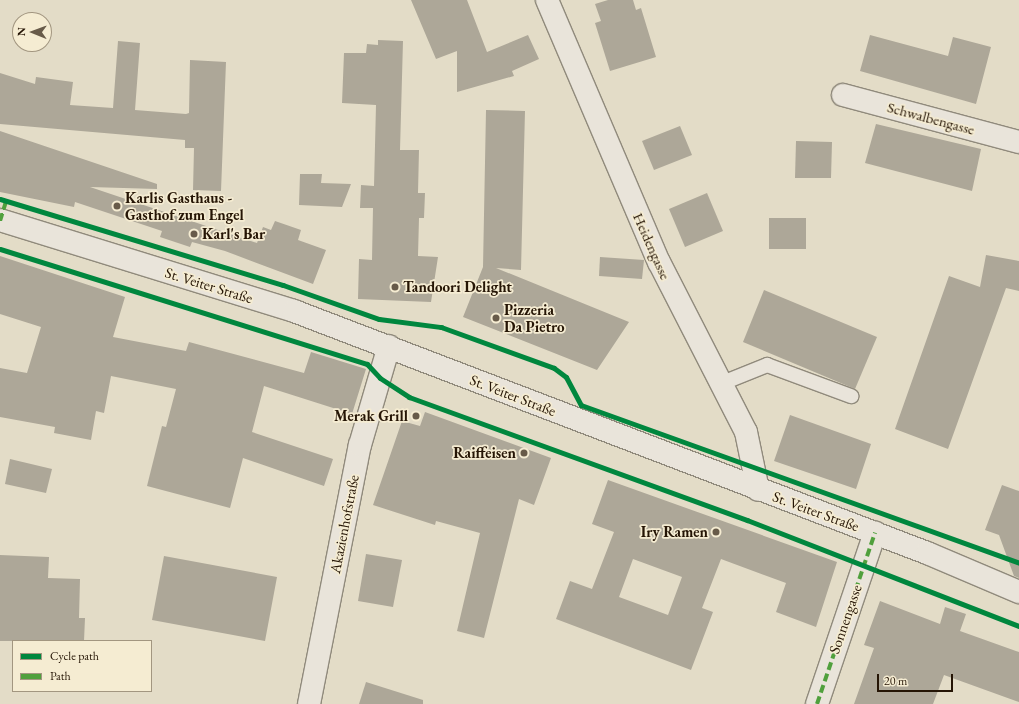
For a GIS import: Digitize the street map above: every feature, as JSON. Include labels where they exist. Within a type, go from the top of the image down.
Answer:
[{"type":"street","name":"Heidengasse","points":[[547,0],[675,298],[746,432],[758,490]]},
{"type":"street","name":"Schwalbengasse","points":[[843,95],[1019,142]]},
{"type":"street","name":"St. Veiter Straße","points":[[0,220],[294,311],[389,346],[758,490],[875,533],[1019,592]]},
{"type":"street","name":"Akazienhofstraße","points":[[309,704],[360,445],[389,346]]},
{"type":"street","name":"Sonnengasse","points":[[817,704],[875,533]]},
{"type":"lane","points":[[720,384],[767,365],[851,396]]},
{"type":"building","points":[[411,0],[467,0],[487,52],[528,35],[539,59],[512,71],[514,76],[457,92],[457,51],[436,59]]},
{"type":"building","points":[[608,0],[633,0],[636,10],[641,8],[656,57],[610,71],[595,23],[601,21],[595,4]]},
{"type":"building","points":[[870,35],[948,56],[953,37],[991,47],[976,104],[860,71]]},
{"type":"building","points":[[378,40],[403,41],[400,150],[419,150],[418,193],[425,193],[424,218],[419,218],[418,256],[438,257],[431,302],[358,299],[359,259],[372,260],[373,208],[360,208],[361,185],[374,186],[376,105],[342,103],[344,53],[366,53],[367,44],[378,45]]},
{"type":"building","points":[[118,41],[140,43],[135,110],[189,113],[190,60],[226,62],[221,191],[193,190],[194,148],[185,148],[185,140],[0,124],[0,73],[35,84],[36,77],[73,82],[70,105],[113,108]]},
{"type":"building","points":[[486,110],[525,111],[521,270],[496,268],[629,322],[597,370],[463,317],[483,267]]},
{"type":"building","points":[[876,124],[981,149],[972,191],[865,163]]},
{"type":"building","points":[[680,126],[692,155],[654,170],[642,141]]},
{"type":"building","points":[[0,131],[157,184],[157,189],[90,187],[257,243],[263,227],[271,230],[275,221],[301,230],[298,240],[326,250],[313,284],[225,251],[192,242],[190,247],[160,237],[162,231],[75,202],[74,207],[0,192]]},
{"type":"building","points":[[796,141],[832,142],[831,178],[795,178]]},
{"type":"building","points":[[300,174],[322,174],[321,183],[351,184],[342,207],[299,205]]},
{"type":"building","points":[[707,193],[723,231],[685,247],[669,209]]},
{"type":"building","points":[[769,218],[806,218],[806,249],[769,249]]},
{"type":"building","points":[[986,255],[1019,261],[1019,291],[1006,288],[948,449],[895,429],[949,276],[980,287]]},
{"type":"building","points":[[0,256],[125,297],[113,337],[186,351],[189,342],[304,373],[311,352],[366,369],[352,414],[264,386],[252,432],[333,459],[324,486],[243,458],[230,508],[147,486],[162,426],[166,427],[176,389],[111,376],[104,413],[96,411],[91,440],[54,433],[55,427],[0,417],[0,368],[27,373],[41,327],[0,314]]},
{"type":"building","points":[[600,257],[644,260],[642,279],[599,276]]},
{"type":"building","points":[[764,290],[877,337],[855,389],[743,342]]},
{"type":"building","points":[[425,412],[551,458],[534,505],[519,499],[484,638],[457,631],[480,533],[436,521],[435,525],[373,505],[402,421],[420,426]]},
{"type":"building","points":[[790,415],[871,444],[856,489],[774,461]]},
{"type":"building","points":[[10,459],[52,469],[46,493],[5,484]]},
{"type":"building","points":[[608,480],[837,562],[816,627],[776,612],[786,583],[721,559],[702,608],[713,612],[691,670],[556,619],[570,581],[592,589],[614,532],[592,524]],"holes":[[[633,559],[682,577],[668,615],[619,597]]]},
{"type":"building","points":[[1002,485],[1019,491],[1019,578],[1014,576],[999,535],[985,530]]},
{"type":"building","points":[[366,554],[402,560],[393,607],[358,601]]},
{"type":"building","points":[[0,555],[49,557],[48,578],[80,579],[79,618],[85,618],[84,640],[0,641]]},
{"type":"building","points":[[164,556],[277,577],[265,641],[152,620]]},
{"type":"building","points":[[880,601],[940,624],[945,607],[966,614],[960,631],[1019,652],[1019,702],[944,675],[933,704],[854,704],[874,648],[864,645]]},
{"type":"building","points":[[366,682],[423,700],[423,704],[359,704]]},
{"type":"marked path","points":[[0,221],[6,201]]},
{"type":"marked path","points":[[817,704],[875,533]]},
{"type":"cycle path","points":[[0,199],[283,285],[379,319],[441,327],[554,368],[566,377],[581,405],[1019,563]]},
{"type":"cycle path","points":[[0,249],[367,364],[380,378],[409,397],[747,520],[1019,626]]},
{"type":"place","name":"Karlis Gasthaus - Gasthof zum Engel","points":[[117,206]]},
{"type":"place","name":"Karl's Bar","points":[[194,234]]},
{"type":"place","name":"Tandoori Delight","points":[[395,287]]},
{"type":"place","name":"Pizzeria Da Pietro","points":[[496,318]]},
{"type":"place","name":"Merak Grill","points":[[416,416]]},
{"type":"place","name":"Raiffeisen","points":[[524,453]]},
{"type":"place","name":"Iry Ramen","points":[[716,532]]}]
